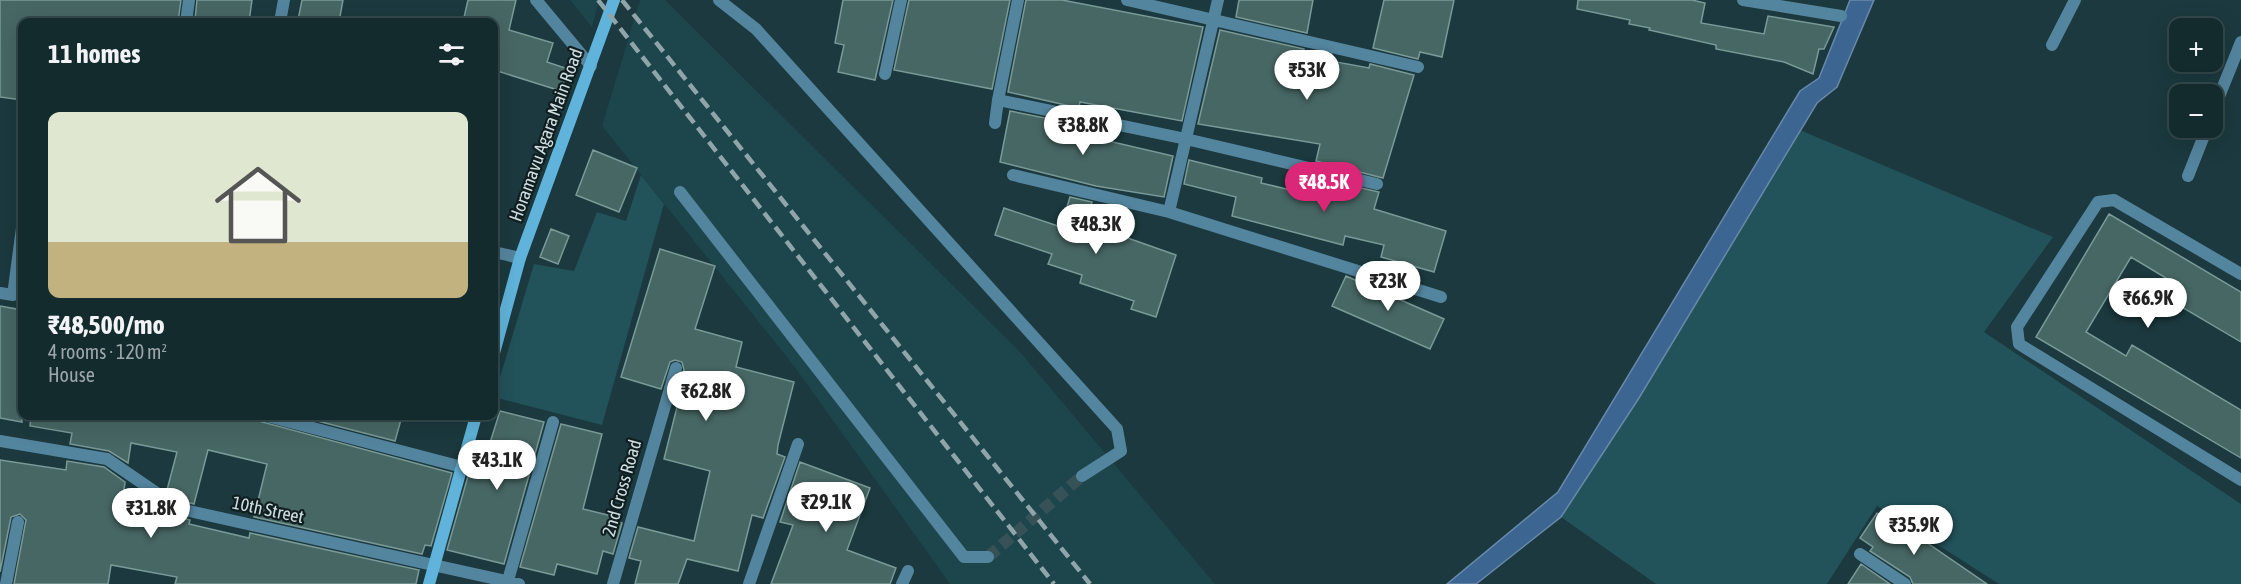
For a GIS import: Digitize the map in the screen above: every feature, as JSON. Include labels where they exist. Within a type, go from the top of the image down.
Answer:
[{"type":"street","points":[[187,18],[189,0]]},
{"type":"street","points":[[281,18],[284,0]]},
{"type":"street","points":[[536,0],[591,66]]},
{"type":"street","name":"Horamavu Agara Main Road","points":[[498,337],[520,258],[614,0]]},
{"type":"street","points":[[719,0],[756,28],[1117,429],[1121,451],[1082,476]]},
{"type":"street","points":[[885,74],[901,0]]},
{"type":"street","points":[[994,123],[1018,0]]},
{"type":"street","points":[[1127,0],[1418,67]]},
{"type":"street","points":[[1169,212],[1218,0]]},
{"type":"street","points":[[1743,0],[1789,4],[1841,16]]},
{"type":"street","points":[[2052,45],[2075,0]]},
{"type":"street","points":[[2223,87],[2241,42]]},
{"type":"street","points":[[998,100],[1186,139],[1377,184]]},
{"type":"street","points":[[2188,176],[2203,138]]},
{"type":"street","points":[[1013,175],[1169,212],[1441,297]]},
{"type":"street","points":[[680,192],[964,557],[988,557]]},
{"type":"street","points":[[2241,274],[2114,200],[2098,202],[2017,327],[2019,344],[2241,480]]},
{"type":"street","points":[[498,253],[520,258]]},
{"type":"street","points":[[0,293],[13,295],[18,258]]},
{"type":"street","name":"2nd Cross Road","points":[[613,584],[676,368]]},
{"type":"street","points":[[282,420],[462,467]]},
{"type":"street","points":[[429,584],[475,420]]},
{"type":"street","points":[[511,583],[553,422]]},
{"type":"street","name":"10th Street","points":[[0,441],[107,459],[180,509],[435,564],[511,583]]},
{"type":"street","points":[[749,584],[798,444]]},
{"type":"street","points":[[6,584],[18,522]]},
{"type":"street","points":[[1860,554],[1905,584]]},
{"type":"street","points":[[902,584],[908,571]]},
{"type":"shaded area","points":[[570,0],[599,0],[592,27]]},
{"type":"shaded area","points":[[640,0],[665,0],[1021,353],[1215,584],[950,584],[794,366],[602,126]]},
{"type":"shaded area","points":[[1800,130],[2053,237],[1984,332],[2241,504],[2241,584],[1999,584],[1877,506],[1827,584],[1656,584],[1561,517]]},
{"type":"shaded area","points":[[641,175],[664,204],[602,425],[498,398],[498,384],[534,264],[574,271],[597,212],[626,221]]},
{"type":"water","points":[[1850,0],[1874,0],[1837,87],[1817,103],[1639,398],[1561,517],[1476,584],[1447,584],[1558,492],[1800,91],[1819,78]]},
{"type":"building","points":[[0,0],[181,0],[179,18],[18,18],[18,99],[0,97]]},
{"type":"building","points":[[197,0],[252,0],[250,18],[195,18]]},
{"type":"building","points":[[302,0],[343,0],[340,18],[298,18]]},
{"type":"building","points":[[468,0],[516,0],[509,30],[553,43],[547,62],[568,69],[561,91],[498,71],[498,18],[464,18]]},
{"type":"building","points":[[843,0],[893,0],[875,80],[838,72],[844,45],[835,43]]},
{"type":"building","points":[[909,0],[1010,0],[992,89],[894,70]]},
{"type":"building","points":[[1026,0],[1062,0],[1203,27],[1182,121],[1080,102],[1079,108],[1008,92]]},
{"type":"building","points":[[1239,0],[1313,0],[1307,33],[1236,17]]},
{"type":"building","points":[[1384,0],[1454,0],[1442,57],[1420,52],[1418,59],[1373,48]]},
{"type":"building","points":[[1578,0],[1692,0],[1705,3],[1701,23],[1764,34],[1768,16],[1834,27],[1824,49],[1819,49],[1813,74],[1784,62],[1716,49],[1716,45],[1629,24],[1630,20],[1577,9]]},
{"type":"building","points":[[1220,30],[1304,49],[1303,56],[1369,68],[1370,64],[1414,75],[1383,178],[1316,161],[1320,144],[1198,124]]},
{"type":"building","points":[[1010,111],[1075,124],[1074,133],[1173,156],[1164,197],[1096,186],[1000,162]]},
{"type":"building","points":[[593,150],[637,168],[619,212],[576,195]]},
{"type":"building","points":[[1189,160],[1262,178],[1261,183],[1299,192],[1301,187],[1310,189],[1313,177],[1379,192],[1374,209],[1446,231],[1434,272],[1381,257],[1384,245],[1345,236],[1343,245],[1232,216],[1236,197],[1184,184]]},
{"type":"building","points":[[1070,197],[1092,202],[1085,223],[1176,255],[1156,317],[1131,309],[1134,301],[1080,283],[1082,275],[1048,264],[1052,254],[995,235],[1004,208],[1061,227]]},
{"type":"building","points":[[2109,214],[2241,292],[2241,342],[2163,296],[2171,281],[2131,257],[2086,332],[2126,356],[2132,345],[2241,410],[2241,458],[2036,337]]},
{"type":"building","points":[[551,229],[569,236],[558,264],[540,257]]},
{"type":"building","points":[[660,249],[715,266],[695,329],[742,342],[736,367],[794,382],[778,445],[777,454],[785,457],[763,518],[752,515],[738,571],[687,559],[678,584],[635,584],[641,561],[629,558],[638,527],[694,541],[710,471],[664,459],[680,395],[677,394],[684,370],[682,362],[675,360],[670,362],[661,389],[621,377]]},
{"type":"building","points":[[1346,276],[1444,319],[1430,349],[1332,306]]},
{"type":"building","points":[[0,306],[18,309],[18,420],[22,422],[0,418]]},
{"type":"building","points":[[500,411],[544,422],[504,564],[447,550],[468,476],[479,478]]},
{"type":"building","points":[[31,420],[255,420],[452,473],[431,546],[425,545],[422,554],[254,517],[267,464],[208,450],[194,504],[183,501],[167,490],[177,452],[131,443],[128,463],[109,451],[70,444],[72,433],[30,426]]},
{"type":"building","points":[[314,420],[401,420],[395,441]]},
{"type":"building","points":[[561,424],[602,434],[583,509],[612,516],[610,520],[622,523],[613,554],[603,551],[597,574],[557,564],[554,575],[520,567]]},
{"type":"building","points":[[0,460],[66,470],[67,461],[104,467],[125,482],[123,498],[156,503],[176,516],[190,520],[189,524],[249,538],[250,533],[419,570],[416,584],[175,584],[177,577],[111,565],[108,584],[14,584],[26,520],[20,514],[11,517],[0,572]]},
{"type":"building","points":[[800,462],[870,488],[847,550],[896,568],[890,584],[771,584],[793,525],[780,522]]},
{"type":"building","points":[[1877,513],[1918,541],[1920,538],[1987,584],[1913,584],[1910,577],[1870,551],[1873,547],[1860,538]]},
{"type":"building","points":[[1861,564],[1890,584],[1848,584]]},
{"type":"tunnel","points":[[988,557],[1082,476]]},
{"type":"railway","points":[[598,0],[1054,584]]},
{"type":"railway","points":[[622,0],[1090,584]]}]
